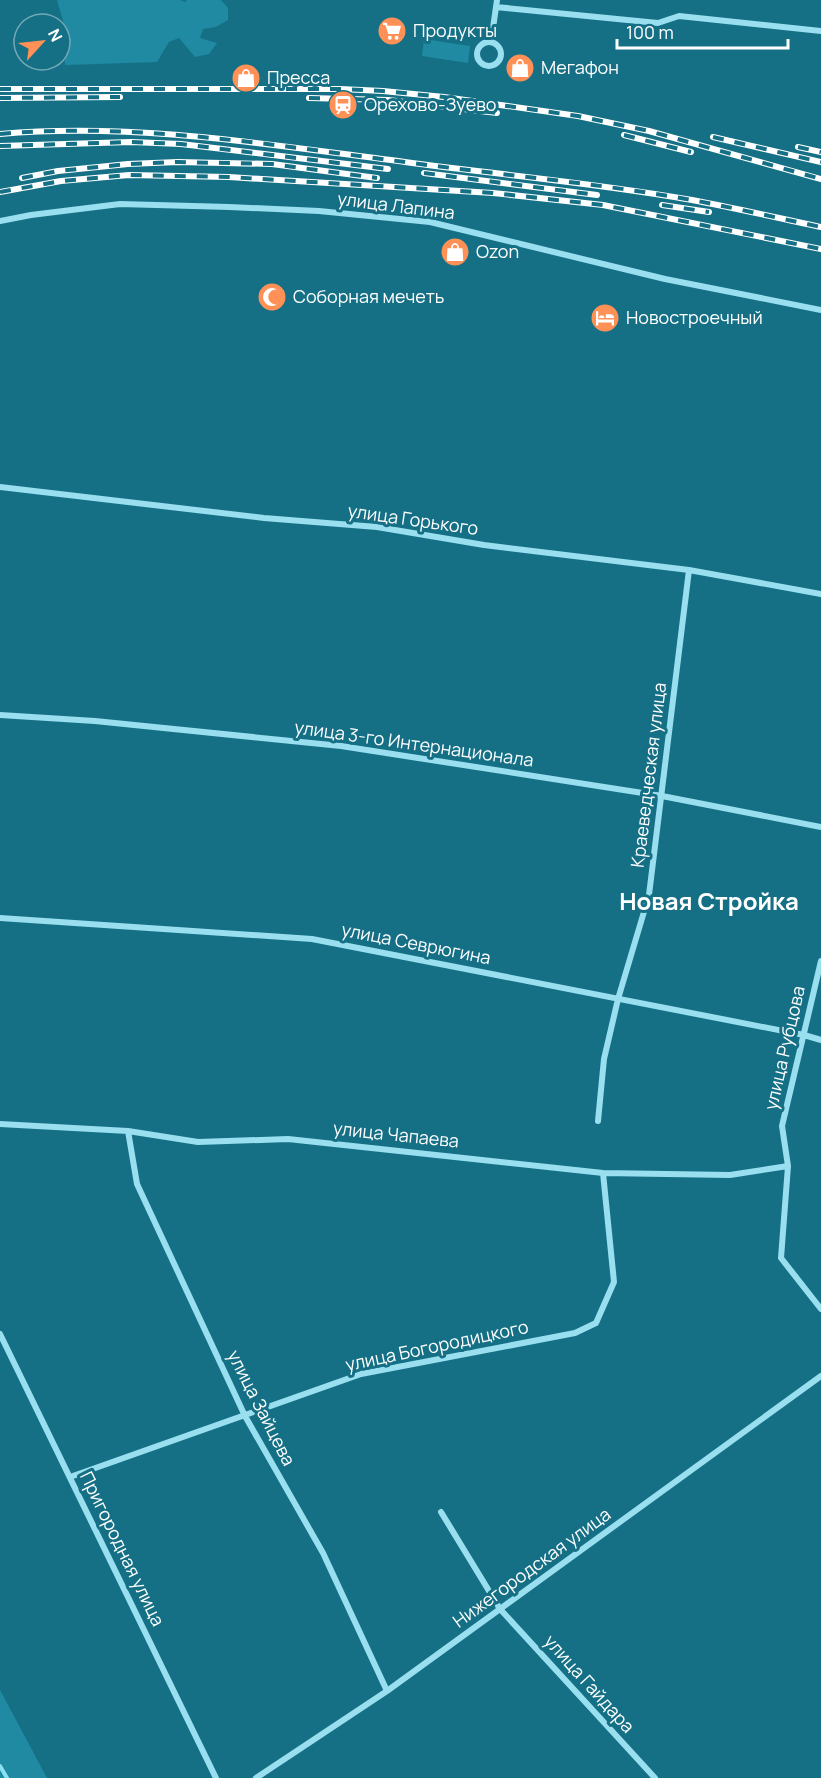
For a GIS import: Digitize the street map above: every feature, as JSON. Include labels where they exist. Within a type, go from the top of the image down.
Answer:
[{"type":"street","points":[[491,42],[497,3],[658,23],[679,16],[821,31]]},
{"type":"street","points":[[491,42],[498,46],[501,56],[497,64],[484,66],[477,58],[477,50],[483,43],[491,42]]},
{"type":"street","name":"улица Лапина","points":[[0,221],[32,214],[131,204],[319,211],[430,222],[665,279],[821,310]]},
{"type":"street","name":"улица Горького","points":[[0,487],[264,518],[377,527],[484,544],[690,570],[821,594]]},
{"type":"street","name":"Краеведческая улица","points":[[598,1121],[604,1059],[618,999],[649,895],[690,570]]},
{"type":"street","name":"улица 3-го Интернационала","points":[[0,715],[95,721],[341,746],[662,796],[821,827]]},
{"type":"street","name":"улица Севрюгина","points":[[0,918],[312,939],[821,1040]]},
{"type":"street","name":"улица Рубцова","points":[[821,961],[782,1126],[788,1166],[781,1258],[821,1309]]},
{"type":"street","name":"улица Чапаева","points":[[0,1124],[128,1131],[198,1142],[288,1139],[603,1173],[730,1175],[788,1166]]},
{"type":"street","name":"улица Зайцева","points":[[128,1131],[137,1184],[245,1416],[323,1553],[387,1691]]},
{"type":"street","name":"улица Богородицкого","points":[[70,1477],[362,1374],[575,1333],[596,1323],[614,1282],[603,1173]]},
{"type":"street","name":"Пригородная улица","points":[[0,1334],[216,1778]]},
{"type":"street","name":"Нижегородская улица","points":[[256,1778],[387,1691],[821,1376]]},
{"type":"street","name":"улица Гайдара","points":[[441,1512],[500,1609],[655,1778]]},
{"type":"shaded area","points":[[57,0],[180,0],[185,2],[187,0],[221,0],[228,8],[228,20],[216,27],[203,29],[200,38],[217,43],[209,54],[195,57],[179,38],[169,42],[157,62],[72,65],[72,12],[60,12]]},
{"type":"shaded area","points":[[424,39],[470,46],[468,63],[422,56]]},
{"type":"shaded area","points":[[0,1690],[47,1778],[0,1778]]},
{"type":"waterway","points":[[0,1766],[7,1778]]},
{"type":"railway","points":[[0,89],[340,89],[444,97],[578,116],[649,131],[821,179]]},
{"type":"railway","points":[[0,98],[120,97]]},
{"type":"railway","points":[[309,98],[388,100],[497,113]]},
{"type":"railway","points":[[0,134],[102,131],[203,137],[656,194],[821,227]]},
{"type":"railway","points":[[624,135],[691,152]]},
{"type":"railway","points":[[713,137],[821,162]]},
{"type":"railway","points":[[0,146],[131,142],[181,144],[388,169]]},
{"type":"railway","points":[[798,147],[821,152]]},
{"type":"railway","points":[[22,178],[58,171],[178,162],[272,164],[377,178]]},
{"type":"railway","points":[[424,173],[597,195]]},
{"type":"railway","points":[[0,192],[61,181],[129,175],[229,177],[493,193],[603,205],[821,249]]},
{"type":"railway","points":[[662,205],[709,212]]},
{"type":"place","name":"Продукты","points":[[392,31]]},
{"type":"place","name":"Мегафон","points":[[520,68]]},
{"type":"place","name":"Пресса","points":[[246,78]]},
{"type":"place","name":"Орехово-Зуево","points":[[343,105]]},
{"type":"place","name":"Ozon","points":[[455,252]]},
{"type":"place","name":"Соборная мечеть","points":[[272,297]]},
{"type":"place","name":"Новостроечный","points":[[605,318]]},
{"type":"district","name":"Новая Стройка","points":[[709,902]]}]
